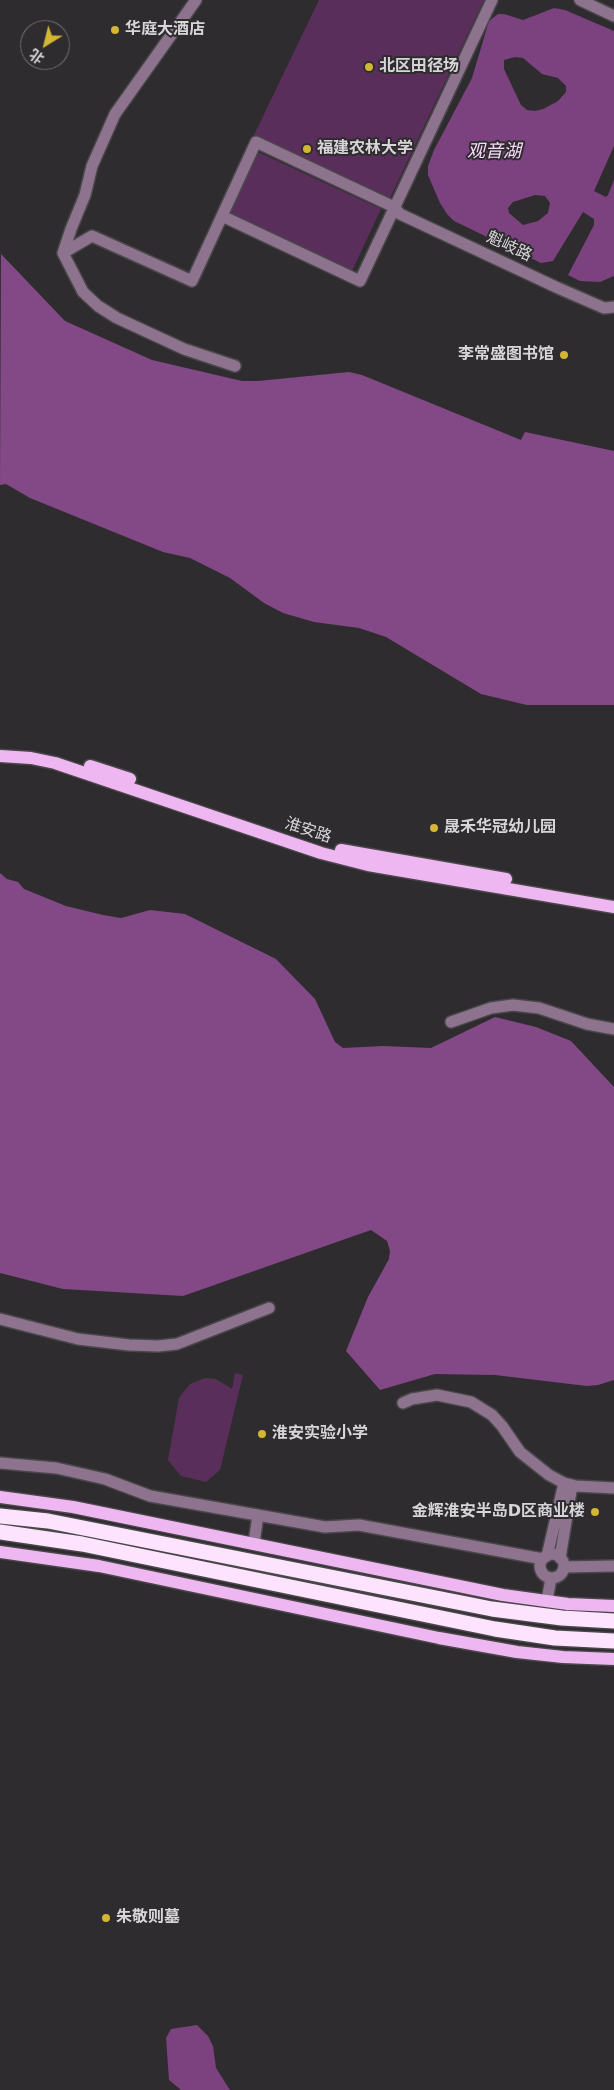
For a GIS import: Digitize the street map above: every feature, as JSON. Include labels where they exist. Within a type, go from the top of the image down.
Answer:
[{"type":"highway","points":[[0,1516],[57,1523],[492,1609],[562,1618],[614,1621]]},
{"type":"highway","points":[[0,1532],[82,1544],[494,1629],[555,1638],[614,1641]]},
{"type":"main road","name":"淮安路","points":[[0,747],[36,752],[108,771],[327,847],[614,899]]},
{"type":"main road","name":"淮安路","points":[[0,756],[31,758],[55,763],[321,853],[368,865],[614,907]]},
{"type":"main road","points":[[0,1497],[63,1505],[254,1543],[546,1605],[614,1606]]},
{"type":"main road","points":[[0,1552],[99,1566],[439,1638],[539,1654],[614,1659]]},
{"type":"main road","points":[[539,1654],[540,1640]]},
{"type":"street","points":[[196,0],[115,114],[92,166],[85,195],[71,229],[64,254],[83,292],[98,306],[117,318],[184,349],[235,366]]},
{"type":"street","points":[[64,254],[92,236],[192,281],[222,216],[360,281],[492,0]]},
{"type":"street","points":[[580,0],[614,16]]},
{"type":"street","name":"魁岐路","points":[[222,216],[256,142],[394,207],[400,214],[558,288],[604,308],[614,306]]},
{"type":"street","points":[[451,1022],[491,1008],[513,1005],[539,1008],[595,1026],[614,1029]]},
{"type":"street","points":[[0,1319],[78,1339],[129,1346],[158,1346],[177,1344],[269,1308]]},
{"type":"street","points":[[403,1403],[412,1398],[436,1395],[471,1402],[492,1415],[528,1461],[568,1484],[614,1488]]},
{"type":"street","points":[[0,1463],[56,1468],[105,1479],[150,1496],[326,1527],[359,1525],[545,1557],[554,1554],[562,1563],[614,1566]]},
{"type":"street","points":[[551,1578],[542,1571],[541,1563],[545,1557],[568,1484]]},
{"type":"street","points":[[551,1578],[561,1574],[568,1484]]},
{"type":"street","points":[[254,1543],[258,1515]]},
{"type":"street","points":[[546,1605],[551,1578]]},
{"type":"shaded area","name":"北区田径场","points":[[319,0],[484,0],[390,198],[254,135]]},
{"type":"shaded area","points":[[258,152],[381,209],[352,271],[229,214]]},
{"type":"shaded area","points":[[1,254],[65,321],[152,360],[242,381],[349,372],[362,375],[521,440],[525,432],[614,451],[614,705],[527,705],[481,694],[386,637],[359,628],[314,622],[283,613],[264,603],[230,578],[190,558],[163,552],[30,498],[6,484],[0,485]]},
{"type":"shaded area","points":[[0,873],[7,879],[18,882],[24,889],[66,906],[103,915],[121,918],[150,910],[185,914],[276,959],[315,999],[335,1042],[343,1048],[383,1046],[431,1048],[495,1017],[536,1027],[571,1041],[614,1087],[614,1380],[587,1386],[495,1375],[435,1374],[380,1390],[346,1351],[368,1297],[389,1259],[390,1251],[387,1241],[371,1230],[183,1296],[63,1289],[0,1273]]},
{"type":"shaded area","points":[[235,1373],[243,1375],[220,1470],[206,1482],[181,1476],[168,1460],[179,1398],[190,1384],[205,1378],[216,1379],[232,1389]]},
{"type":"water","name":"观音湖","points":[[554,8],[565,10],[614,31],[614,146],[594,191],[606,197],[614,180],[614,276],[600,282],[580,281],[568,275],[594,225],[594,219],[583,212],[553,261],[541,263],[454,221],[440,203],[428,175],[428,166],[434,150],[472,78],[489,21],[498,14],[523,20]],"holes":[[[515,57],[523,58],[542,74],[558,78],[566,86],[566,92],[558,101],[543,109],[527,110],[521,105],[504,69],[504,60]],[[535,195],[545,196],[550,203],[548,213],[538,221],[523,225],[509,213],[508,208],[513,202]]]},
{"type":"water","points":[[197,2025],[208,2036],[213,2046],[216,2068],[230,2090],[181,2090],[169,2080],[166,2038],[171,2029]]},
{"type":"place","name":"华庭大酒店","points":[[115,30]]},
{"type":"place","name":"北区田径场","points":[[369,67]]},
{"type":"place","name":"福建农林大学","points":[[307,149]]},
{"type":"place","name":"李常盛图书馆","points":[[564,355]]},
{"type":"place","name":"晟禾华冠幼儿园","points":[[434,828]]},
{"type":"place","name":"淮安实验小学","points":[[262,1434]]},
{"type":"place","name":"金辉淮安半岛D区商业楼","points":[[595,1512]]},
{"type":"place","name":"朱敬则墓","points":[[106,1918]]}]
